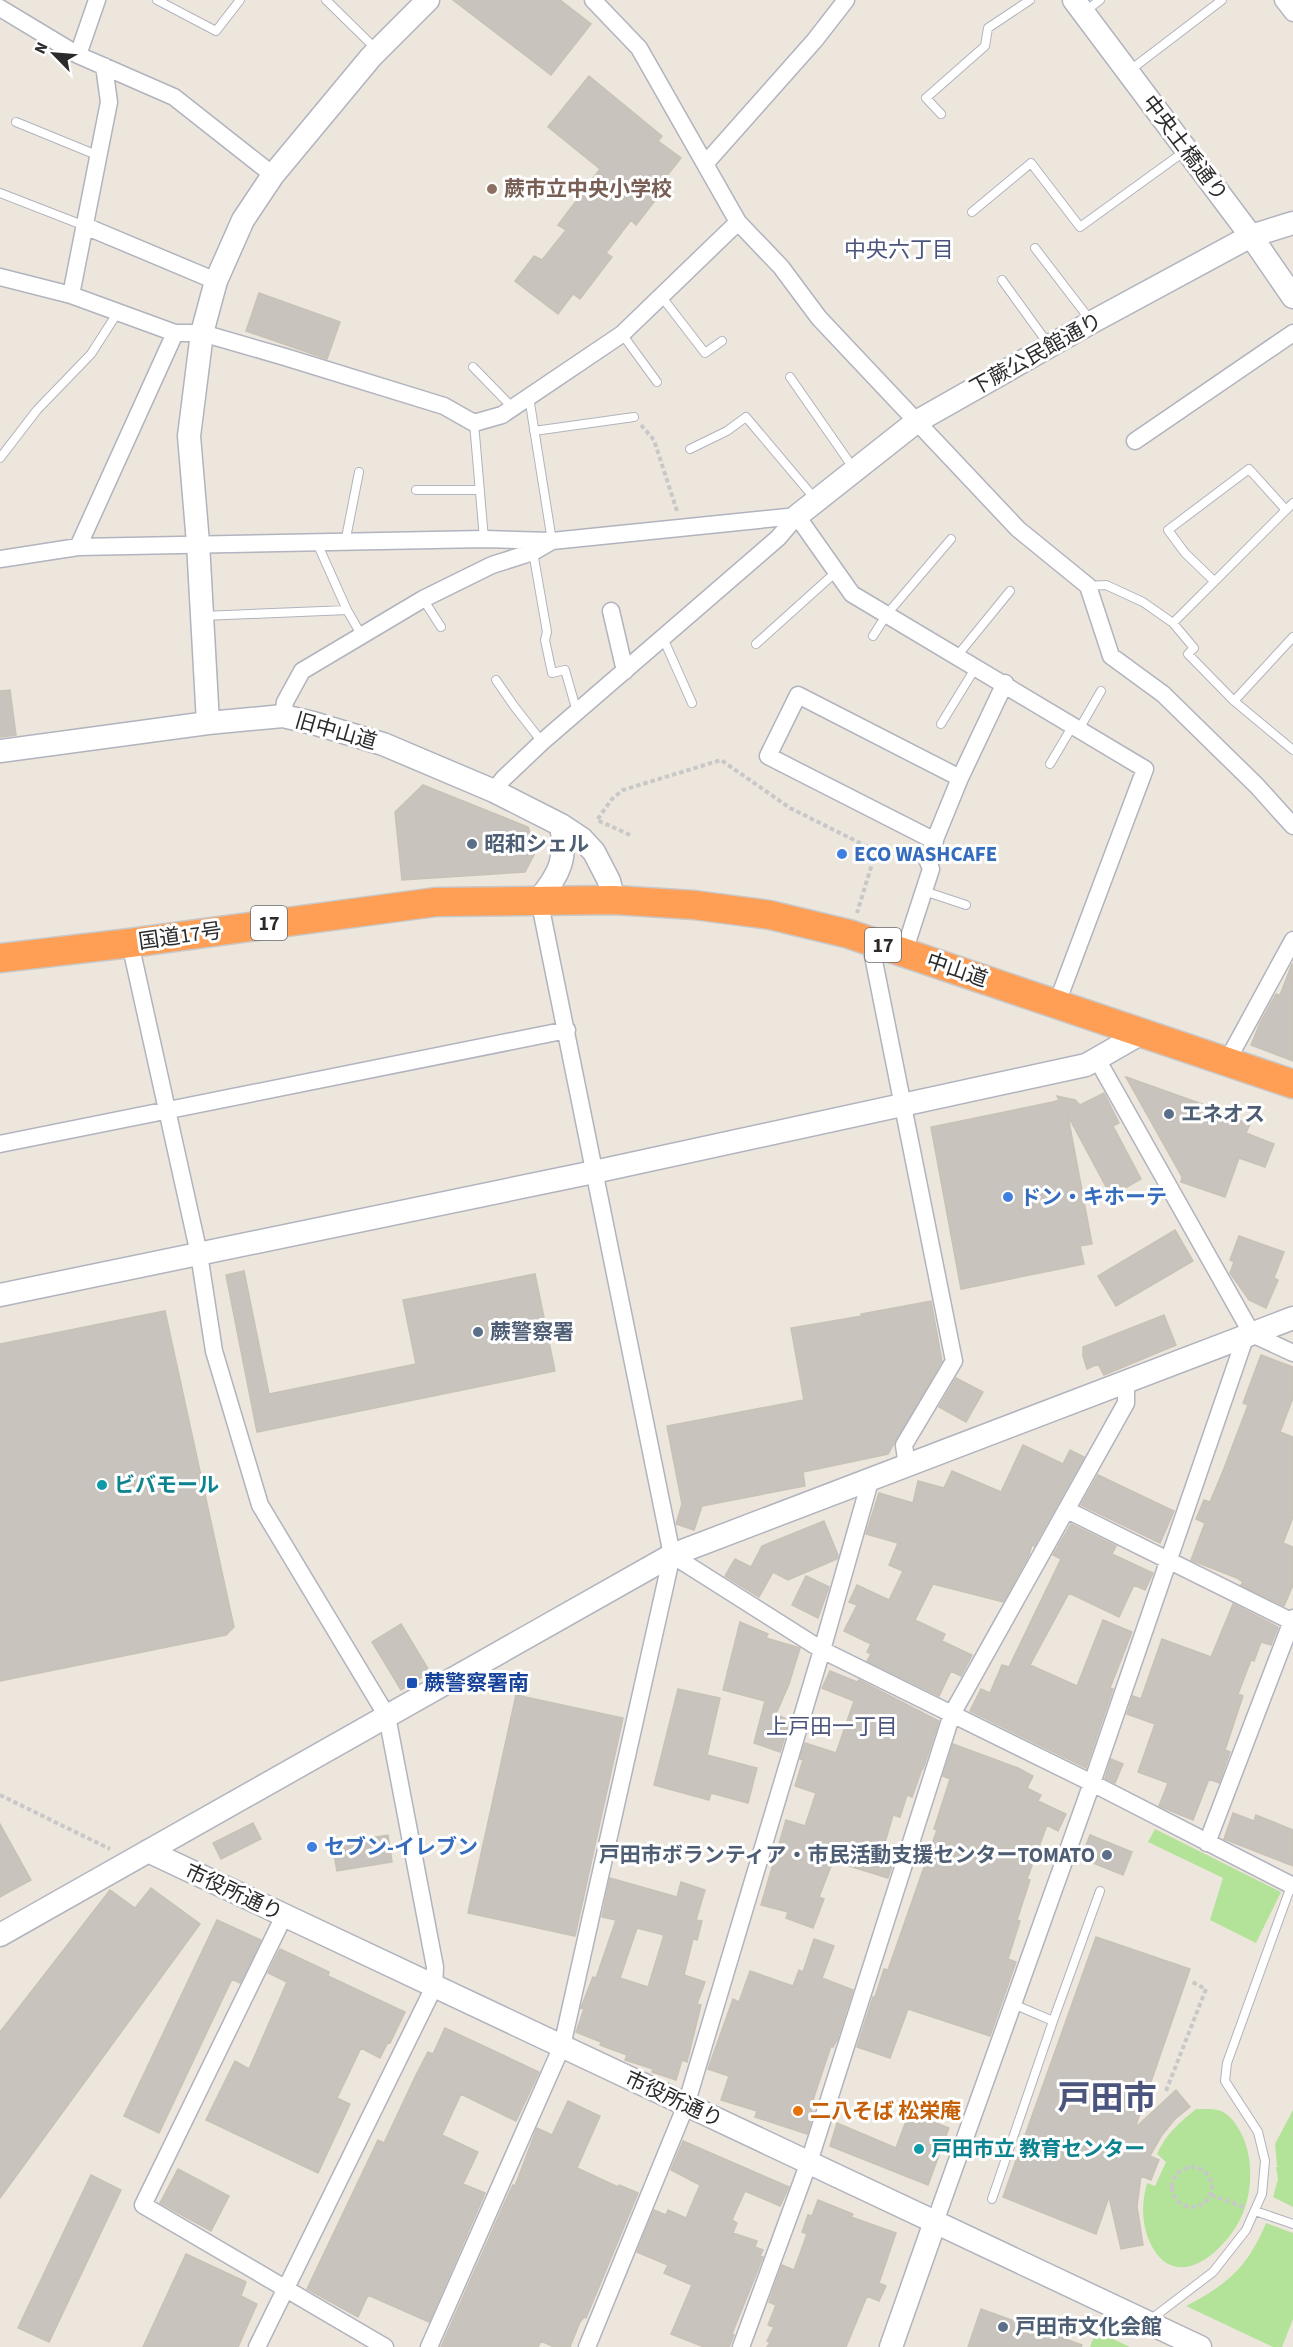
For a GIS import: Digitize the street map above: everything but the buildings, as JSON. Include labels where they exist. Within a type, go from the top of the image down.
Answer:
[{"type":"highway","name":"中山道","points":[[539,899],[614,900],[694,905],[770,915],[870,941],[1293,1084]]},
{"type":"highway","name":"国道17号","points":[[0,958],[436,902],[539,899]]},
{"type":"street","points":[[78,55],[97,0]]},
{"type":"street","points":[[208,723],[198,543],[189,436],[202,333],[216,281],[243,220],[273,175],[378,50],[428,0]]},
{"type":"street","points":[[593,0],[639,48],[738,222],[781,267],[819,318],[1018,529],[1088,586],[1111,656],[1163,694],[1257,786],[1293,826]]},
{"type":"street","points":[[705,164],[815,40],[846,0]]},
{"type":"street","points":[[1283,0],[1293,13]]},
{"type":"street","name":"中央土橋通り","points":[[1086,4],[1128,72],[1251,236],[1293,297]]},
{"type":"street","points":[[0,8],[78,55],[174,97],[273,175]]},
{"type":"street","points":[[71,295],[109,102],[104,66]]},
{"type":"street","points":[[0,276],[71,295],[175,333],[202,333],[444,406],[474,423],[502,415],[622,334],[738,222]]},
{"type":"street","name":"下蕨公民館通り","points":[[797,516],[916,422],[1092,322],[1251,236],[1293,223]]},
{"type":"street","points":[[85,225],[216,281]]},
{"type":"street","points":[[78,547],[175,333]]},
{"type":"street","points":[[1135,441],[1293,333]]},
{"type":"street","points":[[0,559],[78,547],[198,543],[345,543],[484,539],[552,541],[797,516]]},
{"type":"street","points":[[797,516],[852,594],[1144,769],[1057,1003]]},
{"type":"street","points":[[494,791],[503,779],[542,742],[778,538],[797,516]]},
{"type":"street","points":[[283,716],[285,702],[302,671],[423,599],[492,565],[532,552],[552,541]]},
{"type":"street","points":[[612,611],[625,671]]},
{"type":"street","points":[[904,952],[931,869],[927,859],[960,778],[1005,684]]},
{"type":"street","points":[[935,841],[768,756],[798,695],[960,778]]},
{"type":"street","name":"旧中山道","points":[[0,751],[208,723],[283,716],[383,744],[494,791],[561,825],[582,839],[594,852],[609,881],[614,900]]},
{"type":"street","points":[[429,2347],[562,2046],[672,1555],[539,899],[552,883],[564,855],[561,825]]},
{"type":"street","points":[[1226,1063],[1293,940]]},
{"type":"street","points":[[870,941],[954,1360],[904,1445],[907,1466]]},
{"type":"street","points":[[130,943],[199,1254],[214,1351],[260,1505],[387,1716],[435,1967],[434,1987],[257,2347]]},
{"type":"street","points":[[0,1144],[567,1030]]},
{"type":"street","points":[[0,1295],[594,1172],[1086,1065],[1142,1033]]},
{"type":"street","points":[[1097,1059],[1249,1336],[1293,1353]]},
{"type":"street","points":[[0,1935],[672,1555],[1293,1318]]},
{"type":"street","points":[[891,2347],[1249,1336]]},
{"type":"street","points":[[741,2347],[809,2163],[952,1714],[1126,1403],[1126,1382]]},
{"type":"street","points":[[586,2347],[686,2105],[871,1478]]},
{"type":"street","points":[[1067,1510],[1293,1621],[1207,1843]]},
{"type":"street","points":[[672,1555],[822,1650],[1092,1783],[1292,1886]]},
{"type":"street","name":"市役所通り","points":[[139,1856],[284,1916],[1200,2347]]},
{"type":"street","points":[[284,1916],[144,2205],[385,2347]]},
{"type":"lane","points":[[157,0],[216,31],[240,0]]},
{"type":"lane","points":[[326,0],[378,50]]},
{"type":"lane","points":[[941,114],[926,98],[985,46],[988,28],[1030,0]]},
{"type":"lane","points":[[1128,72],[1222,0]]},
{"type":"lane","points":[[16,122],[99,156]]},
{"type":"lane","points":[[972,212],[1031,163],[1080,227],[1186,150]]},
{"type":"lane","points":[[0,193],[85,225]]},
{"type":"lane","points":[[1035,248],[1092,322]]},
{"type":"lane","points":[[1002,280],[1050,346]]},
{"type":"lane","points":[[662,296],[705,353],[722,341]]},
{"type":"lane","points":[[2,452],[37,410],[91,354],[118,312]]},
{"type":"lane","points":[[622,334],[657,382]]},
{"type":"lane","points":[[473,367],[513,408]]},
{"type":"lane","points":[[790,377],[854,469]]},
{"type":"lane","points":[[529,397],[552,541]]},
{"type":"lane","points":[[534,431],[634,417]]},
{"type":"lane","points":[[690,449],[727,431],[746,417],[817,502]]},
{"type":"lane","points":[[474,423],[484,539]]},
{"type":"lane","points":[[1173,623],[1290,506],[1249,469],[1168,530],[1185,553],[1214,581]]},
{"type":"lane","points":[[345,543],[359,472]]},
{"type":"lane","points":[[416,490],[480,490]]},
{"type":"lane","points":[[873,636],[887,614],[951,539]]},
{"type":"lane","points":[[317,543],[347,610],[362,636]]},
{"type":"lane","points":[[532,552],[548,632],[545,640],[552,673],[565,670],[577,712]]},
{"type":"lane","points":[[756,644],[836,572]]},
{"type":"lane","points":[[1088,586],[1106,585],[1143,602],[1173,623],[1194,648],[1188,654],[1234,701],[1293,750]]},
{"type":"lane","points":[[957,656],[1010,591]]},
{"type":"lane","points":[[423,599],[441,627]]},
{"type":"lane","points":[[202,616],[347,610]]},
{"type":"lane","points":[[1234,701],[1293,637]]},
{"type":"lane","points":[[663,638],[692,703]]},
{"type":"lane","points":[[941,724],[976,667]]},
{"type":"lane","points":[[496,680],[542,742]]},
{"type":"lane","points":[[1050,764],[1101,691]]},
{"type":"lane","points":[[924,891],[966,905]]},
{"type":"lane","points":[[1147,2322],[1213,2272],[1246,2230],[1262,2194],[1265,2161],[1258,2132],[1225,2081],[1227,2063],[1292,1886]]},
{"type":"lane","points":[[992,2199],[1100,1891]]},
{"type":"lane","points":[[1013,2004],[1053,2021]]},
{"type":"lane","points":[[1255,2211],[1293,2224]]},
{"type":"path","points":[[634,417],[654,440],[682,529]]},
{"type":"path","points":[[630,835],[597,819],[612,799],[623,790],[722,760],[790,808],[876,851],[857,913]]},
{"type":"path","points":[[0,1795],[139,1856]]},
{"type":"path","points":[[1166,2091],[1206,1989],[1190,1982]]},
{"type":"path","points":[[1184,2168],[1200,2168],[1211,2179],[1211,2195],[1200,2206],[1184,2206],[1173,2194],[1171,2187],[1173,2179],[1177,2172],[1184,2168]]},
{"type":"path","points":[[1211,2195],[1255,2211]]},
{"type":"green space","points":[[1155,1829],[1281,1892],[1256,1943],[1210,1920],[1223,1878],[1148,1842]]},
{"type":"green space","points":[[1196,2109],[1220,2111],[1234,2121],[1248,2152],[1249,2193],[1237,2225],[1217,2250],[1191,2266],[1178,2267],[1165,2262],[1154,2250],[1144,2225],[1144,2200],[1147,2183],[1155,2186],[1166,2162],[1157,2154],[1160,2147],[1174,2129]]},
{"type":"green space","points":[[1293,2110],[1293,2207],[1273,2197],[1278,2179],[1276,2167],[1279,2167],[1275,2144]]},
{"type":"green space","points":[[1266,2223],[1293,2233],[1293,2319],[1282,2347],[1273,2347],[1186,2306],[1214,2290],[1235,2273],[1251,2252]]},
{"type":"green space","points":[[1096,2331],[1130,2347],[1090,2347]]},
{"type":"place","name":"蕨市立中央小学校","points":[[492,189]]},
{"type":"place","name":"昭和シェル","points":[[472,844]]},
{"type":"place","name":"ECO WASHCAFE","points":[[842,854]]},
{"type":"place","name":"エネオス","points":[[1169,1114]]},
{"type":"place","name":"ドン・キホーテ","points":[[1008,1197]]},
{"type":"place","name":"蕨警察署","points":[[478,1332]]},
{"type":"place","name":"ビバモール","points":[[102,1485]]},
{"type":"place","name":"蕨警察署南","points":[[412,1683]]},
{"type":"place","name":"セブン-イレブン","points":[[312,1847]]},
{"type":"place","name":"戸田市ボランティア・市民活動支援センターTOMATO","points":[[1107,1855]]},
{"type":"place","name":"二八そば 松栄庵","points":[[798,2111]]},
{"type":"place","name":"戸田市立 教育センター","points":[[919,2149]]},
{"type":"place","name":"戸田市文化会館","points":[[1003,2327]]},
{"type":"district","name":"中央六丁目","points":[[899,249]]},
{"type":"district","name":"上戸田一丁目","points":[[832,1726]]},
{"type":"district","name":"戸田市","points":[[1107,2097]]}]
